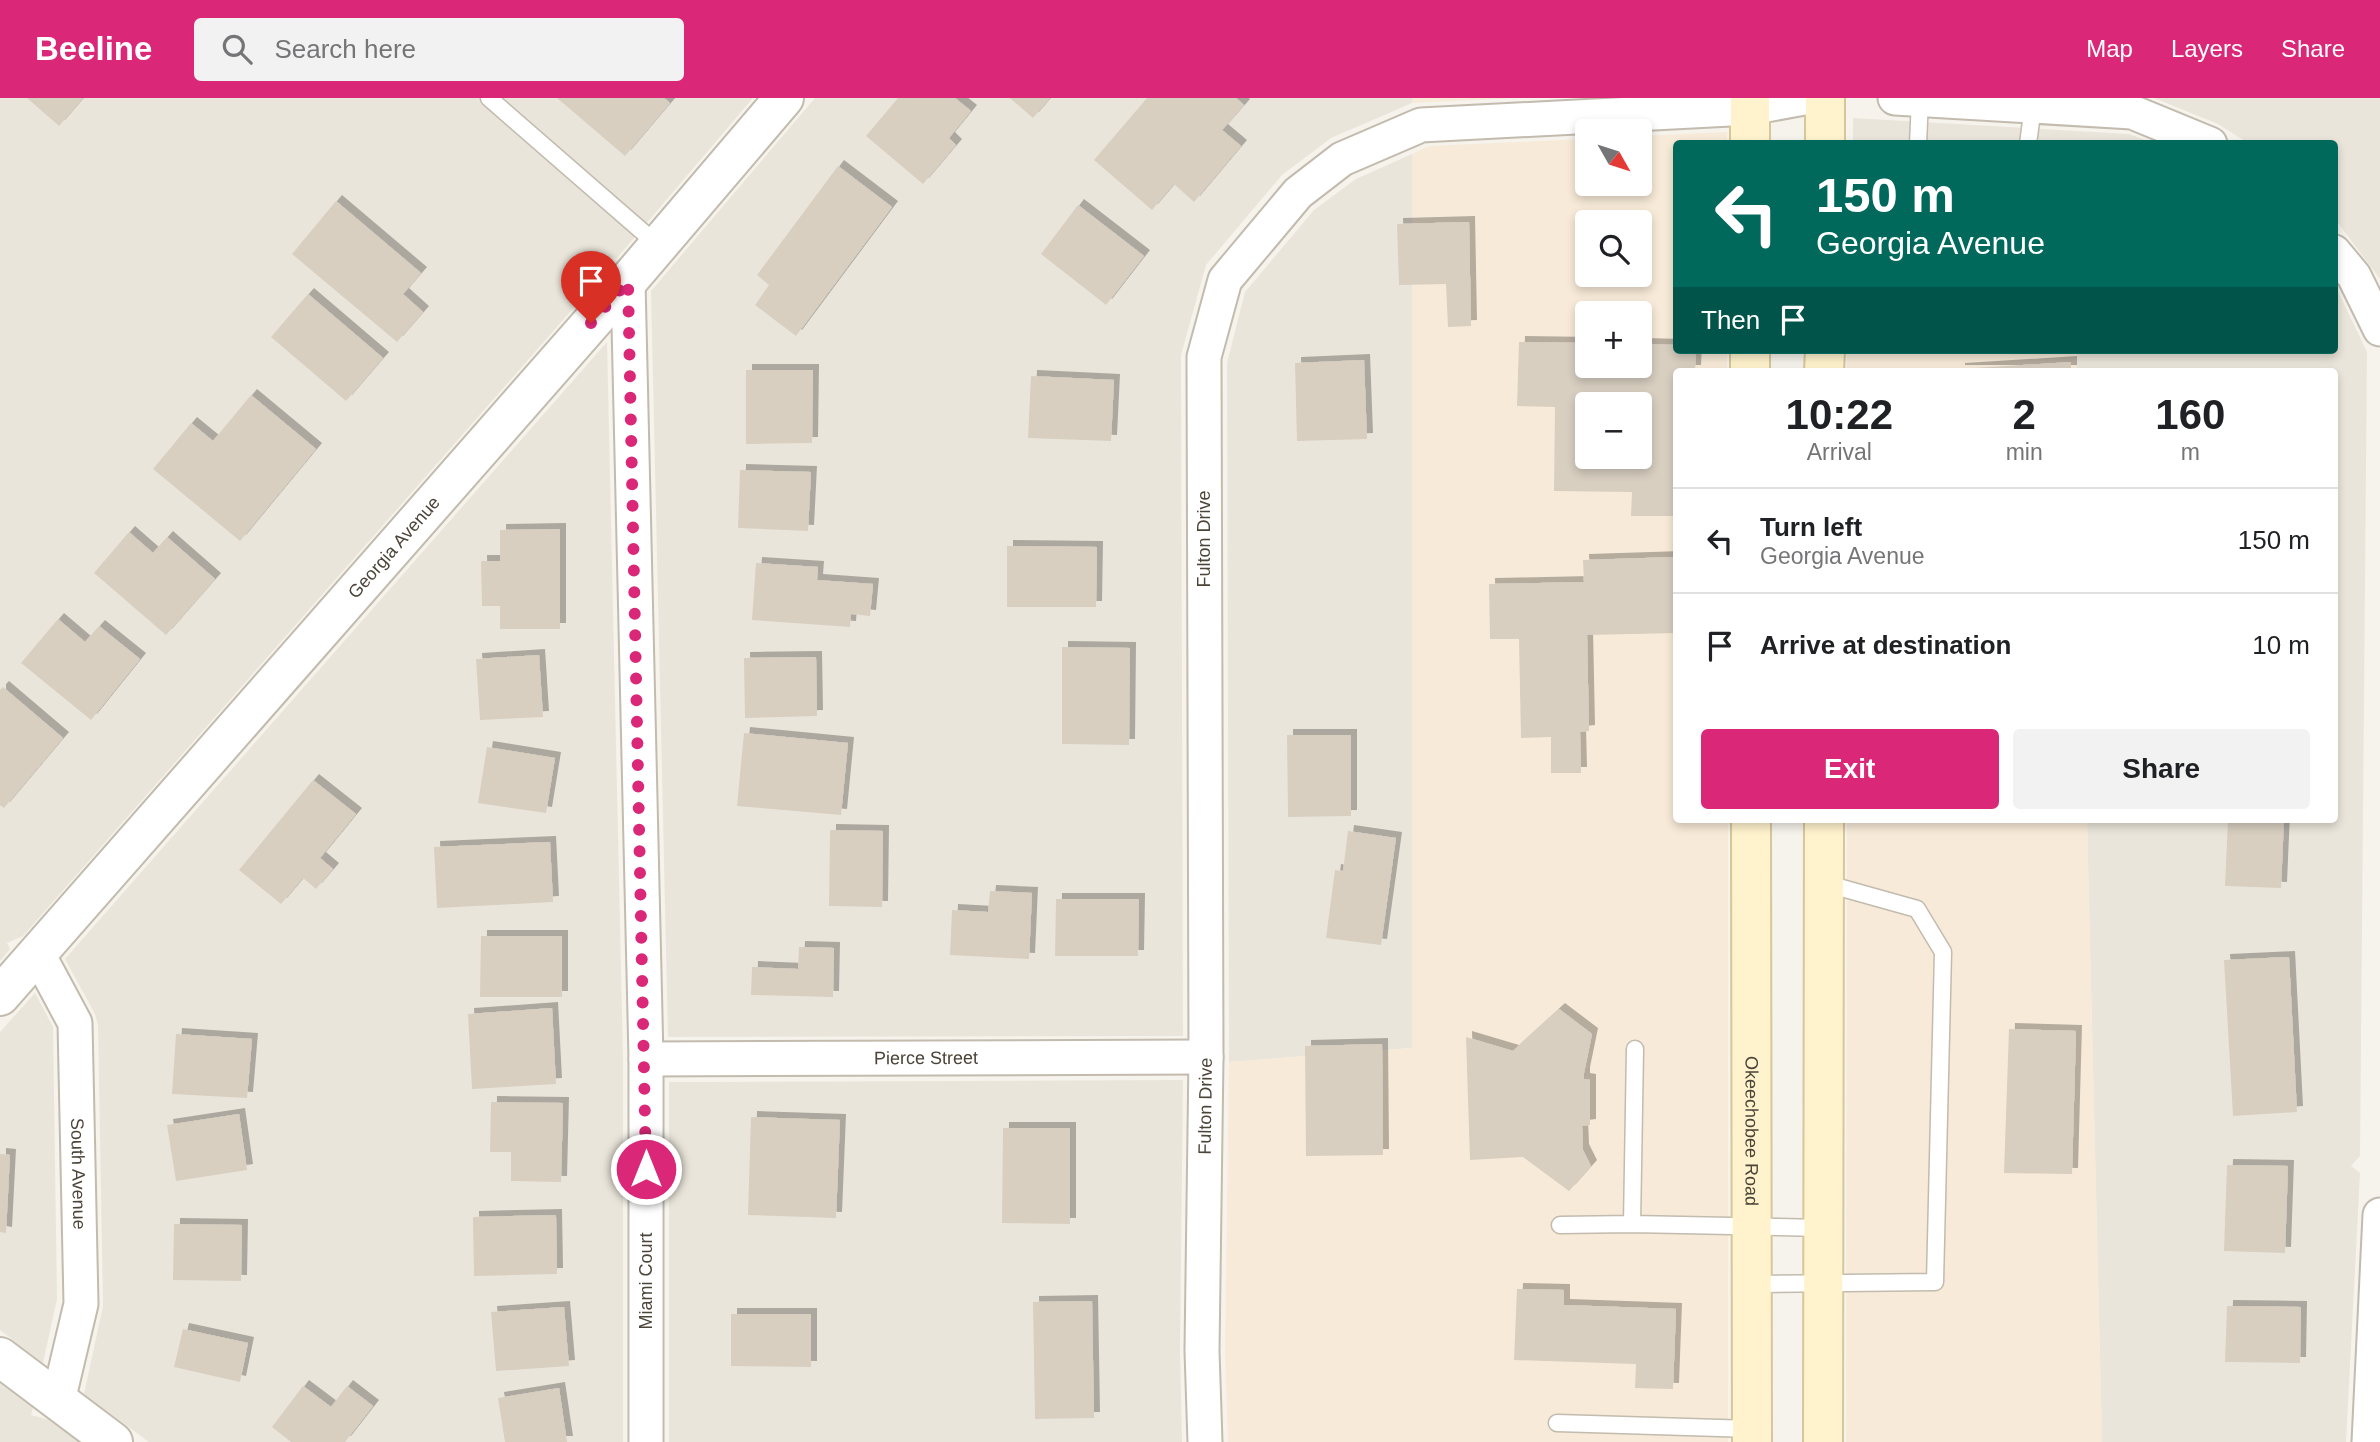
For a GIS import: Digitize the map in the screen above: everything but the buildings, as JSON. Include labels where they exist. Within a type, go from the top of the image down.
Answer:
[{"type":"main road","points":[[1825,98],[1825,140]]},
{"type":"main road","name":"Okeechobee Road","points":[[1751,823],[1752,1435]]},
{"type":"main road","points":[[1823,1442],[1824,823]]},
{"type":"street","name":"Georgia Avenue","points":[[0,996],[659,246],[784,98]]},
{"type":"street","name":"Fulton Drive","points":[[1205,1442],[1202,1351],[1206,1057],[1204,357],[1225,280],[1298,193],[1342,159],[1421,125],[1750,117],[1804,98]]},
{"type":"street","points":[[1908,99],[2132,112],[2200,140]]},
{"type":"street","points":[[2338,257],[2354,276],[2380,329]]},
{"type":"street","name":"Miami Court","points":[[628,281],[646,1059],[646,1442]]},
{"type":"street","name":"South Avenue","points":[[38,954],[75,1023],[80,1304],[58,1401]]},
{"type":"street","name":"Pierce Street","points":[[646,1059],[1206,1057]]},
{"type":"street","points":[[2369,1442],[2380,1215]]},
{"type":"street","points":[[0,1357],[113,1442]]},
{"type":"lane","points":[[489,98],[659,246]]},
{"type":"lane","points":[[1908,99],[1916,140]]},
{"type":"lane","points":[[2029,140],[2033,106]]},
{"type":"lane","points":[[1751,1284],[1935,1282],[1942,952],[1917,909],[1824,883]]},
{"type":"lane","points":[[1632,1224],[1635,1049]]},
{"type":"lane","points":[[1560,1225],[1824,1228]]},
{"type":"lane","points":[[1557,1423],[1752,1435]]},
{"type":"shaded area","points":[[0,98],[753,98],[617,258],[605,257],[605,272],[23,936],[7,943],[10,949],[0,961]]},
{"type":"shaded area","points":[[815,98],[1412,98],[1412,103],[1331,138],[1282,175],[1206,265],[1181,355],[1183,1036],[668,1037],[651,291]]},
{"type":"shaded area","points":[[1412,98],[1516,98],[1412,103]]},
{"type":"shaded area","points":[[2154,98],[2380,98],[2380,279],[2338,223],[2338,140],[2243,140],[2218,124]]},
{"type":"shaded area","points":[[1853,118],[2129,134],[2145,140],[1853,140]]},
{"type":"shaded area","points":[[1727,132],[1727,140],[1673,140],[1673,354],[1727,354],[1727,368],[1673,368],[1673,823],[1728,823],[1728,1442],[1228,1442],[1225,1353],[1229,1062],[1412,1048],[1412,154],[1429,146],[1575,140],[1575,196],[1652,196],[1652,135]]},
{"type":"shaded area","points":[[1412,154],[1412,1048],[1229,1062],[1227,363],[1245,292],[1314,210],[1356,179]]},
{"type":"shaded area","points":[[2338,291],[2367,352],[2360,1156],[2351,1166],[2360,1173],[2346,1442],[2102,1442],[2087,823],[2338,823],[2338,368],[2077,368],[2076,354],[2338,354]]},
{"type":"shaded area","points":[[607,342],[623,1058],[623,1442],[149,1442],[84,1394],[103,1306],[98,1025],[95,1014],[65,959]]},
{"type":"shaded area","points":[[1847,354],[2076,354],[2077,368],[1847,368]]},
{"type":"shaded area","points":[[1847,823],[2087,823],[2102,1442],[1846,1442]]},
{"type":"shaded area","points":[[35,993],[53,1027],[57,1299],[43,1363],[0,1330],[0,1032]]},
{"type":"shaded area","points":[[1183,1080],[1180,1349],[1182,1442],[669,1442],[669,1082]]},
{"type":"shaded area","points":[[0,1384],[33,1408],[31,1415],[49,1420],[78,1442],[0,1442]]},
{"type":"route","points":[[591,323],[628,281],[646,1059],[646,1169]]}]
